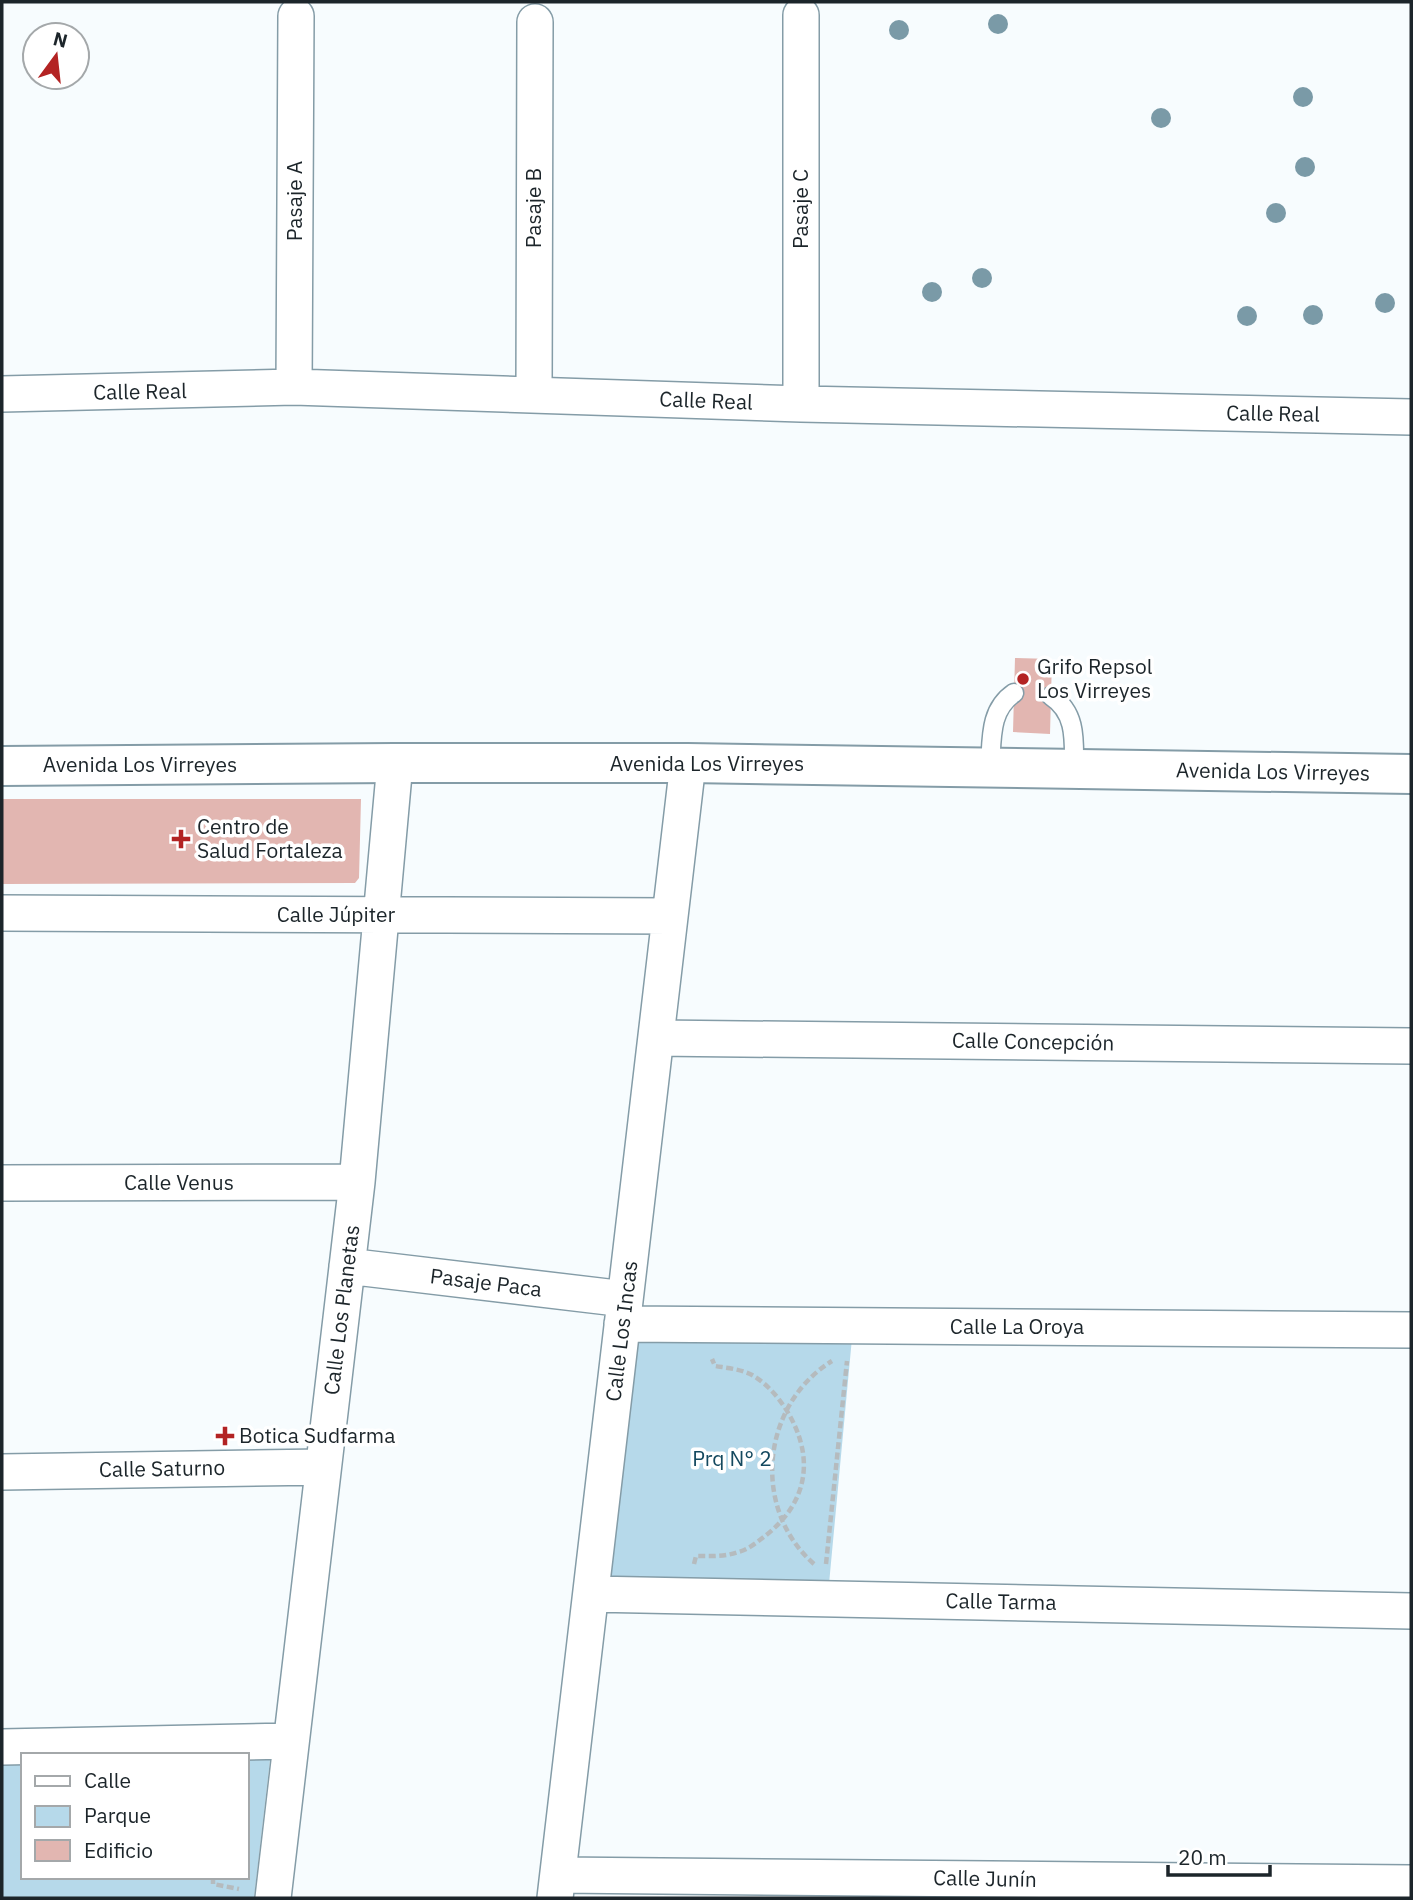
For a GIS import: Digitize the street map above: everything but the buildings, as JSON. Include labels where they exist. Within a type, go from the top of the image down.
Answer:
[{"type":"street","name":"Pasaje C","points":[[801,15],[802,404]]},
{"type":"street","name":"Pasaje A","points":[[294,387],[296,16]]},
{"type":"street","name":"Pasaje B","points":[[534,395],[535,22]]},
{"type":"street","name":"Calle Real","points":[[2,394],[294,387],[802,404],[1411,417]]},
{"type":"street","name":"Calle Los Planetas","points":[[261,1895],[291,1741],[357,1182],[395,763]]},
{"type":"street","name":"Avenida Los Virreyes","points":[[2,766],[688,764],[1411,774]]},
{"type":"street","name":"Calle Los Incas","points":[[557,1887],[688,764]]},
{"type":"street","name":"Calle Júpiter","points":[[2,913],[670,916]]},
{"type":"street","name":"Calle Concepción","points":[[656,1038],[1411,1046]]},
{"type":"street","name":"Calle Venus","points":[[2,1183],[357,1182]]},
{"type":"street","name":"Pasaje Paca","points":[[347,1266],[624,1312]]},
{"type":"street","name":"Calle La Oroya","points":[[624,1312],[1411,1330]]},
{"type":"street","name":"Calle Saturno","points":[[2,1472],[323,1467]]},
{"type":"street","name":"Calle Tarma","points":[[591,1594],[1411,1611]]},
{"type":"street","points":[[2,1747],[291,1741]]},
{"type":"street","name":"Calle Junín","points":[[557,1887],[1411,1883]]},
{"type":"lane","points":[[990,767],[991,743],[999,707],[1002,701],[1014,693]]},
{"type":"lane","points":[[1051,696],[1062,703],[1071,717],[1074,769]]},
{"type":"path","points":[[692,1572],[696,1556],[721,1556],[741,1552],[782,1522],[797,1497],[804,1478],[800,1438],[786,1409],[771,1390],[751,1374],[715,1366],[708,1353]]},
{"type":"path","points":[[816,1566],[794,1541],[782,1522],[771,1477],[775,1442],[786,1409],[813,1376],[848,1353],[825,1573]]},
{"type":"path","points":[[213,1879],[213,1884],[261,1895]]},
{"type":"green space","name":"Prq N° 2","points":[[637,1338],[852,1338],[829,1584],[610,1580]]},
{"type":"green space","points":[[248,1760],[270,1760],[254,1898],[2,1898],[2,1765],[21,1765],[21,1879],[248,1879]]},
{"type":"place","name":"Grifo Repsol Los Virreyes","points":[[1023,679]]},
{"type":"place","name":"Centro de Salud Fortaleza","points":[[181,839]]},
{"type":"place","name":"Botica Sudfarma","points":[[225,1436]]}]
